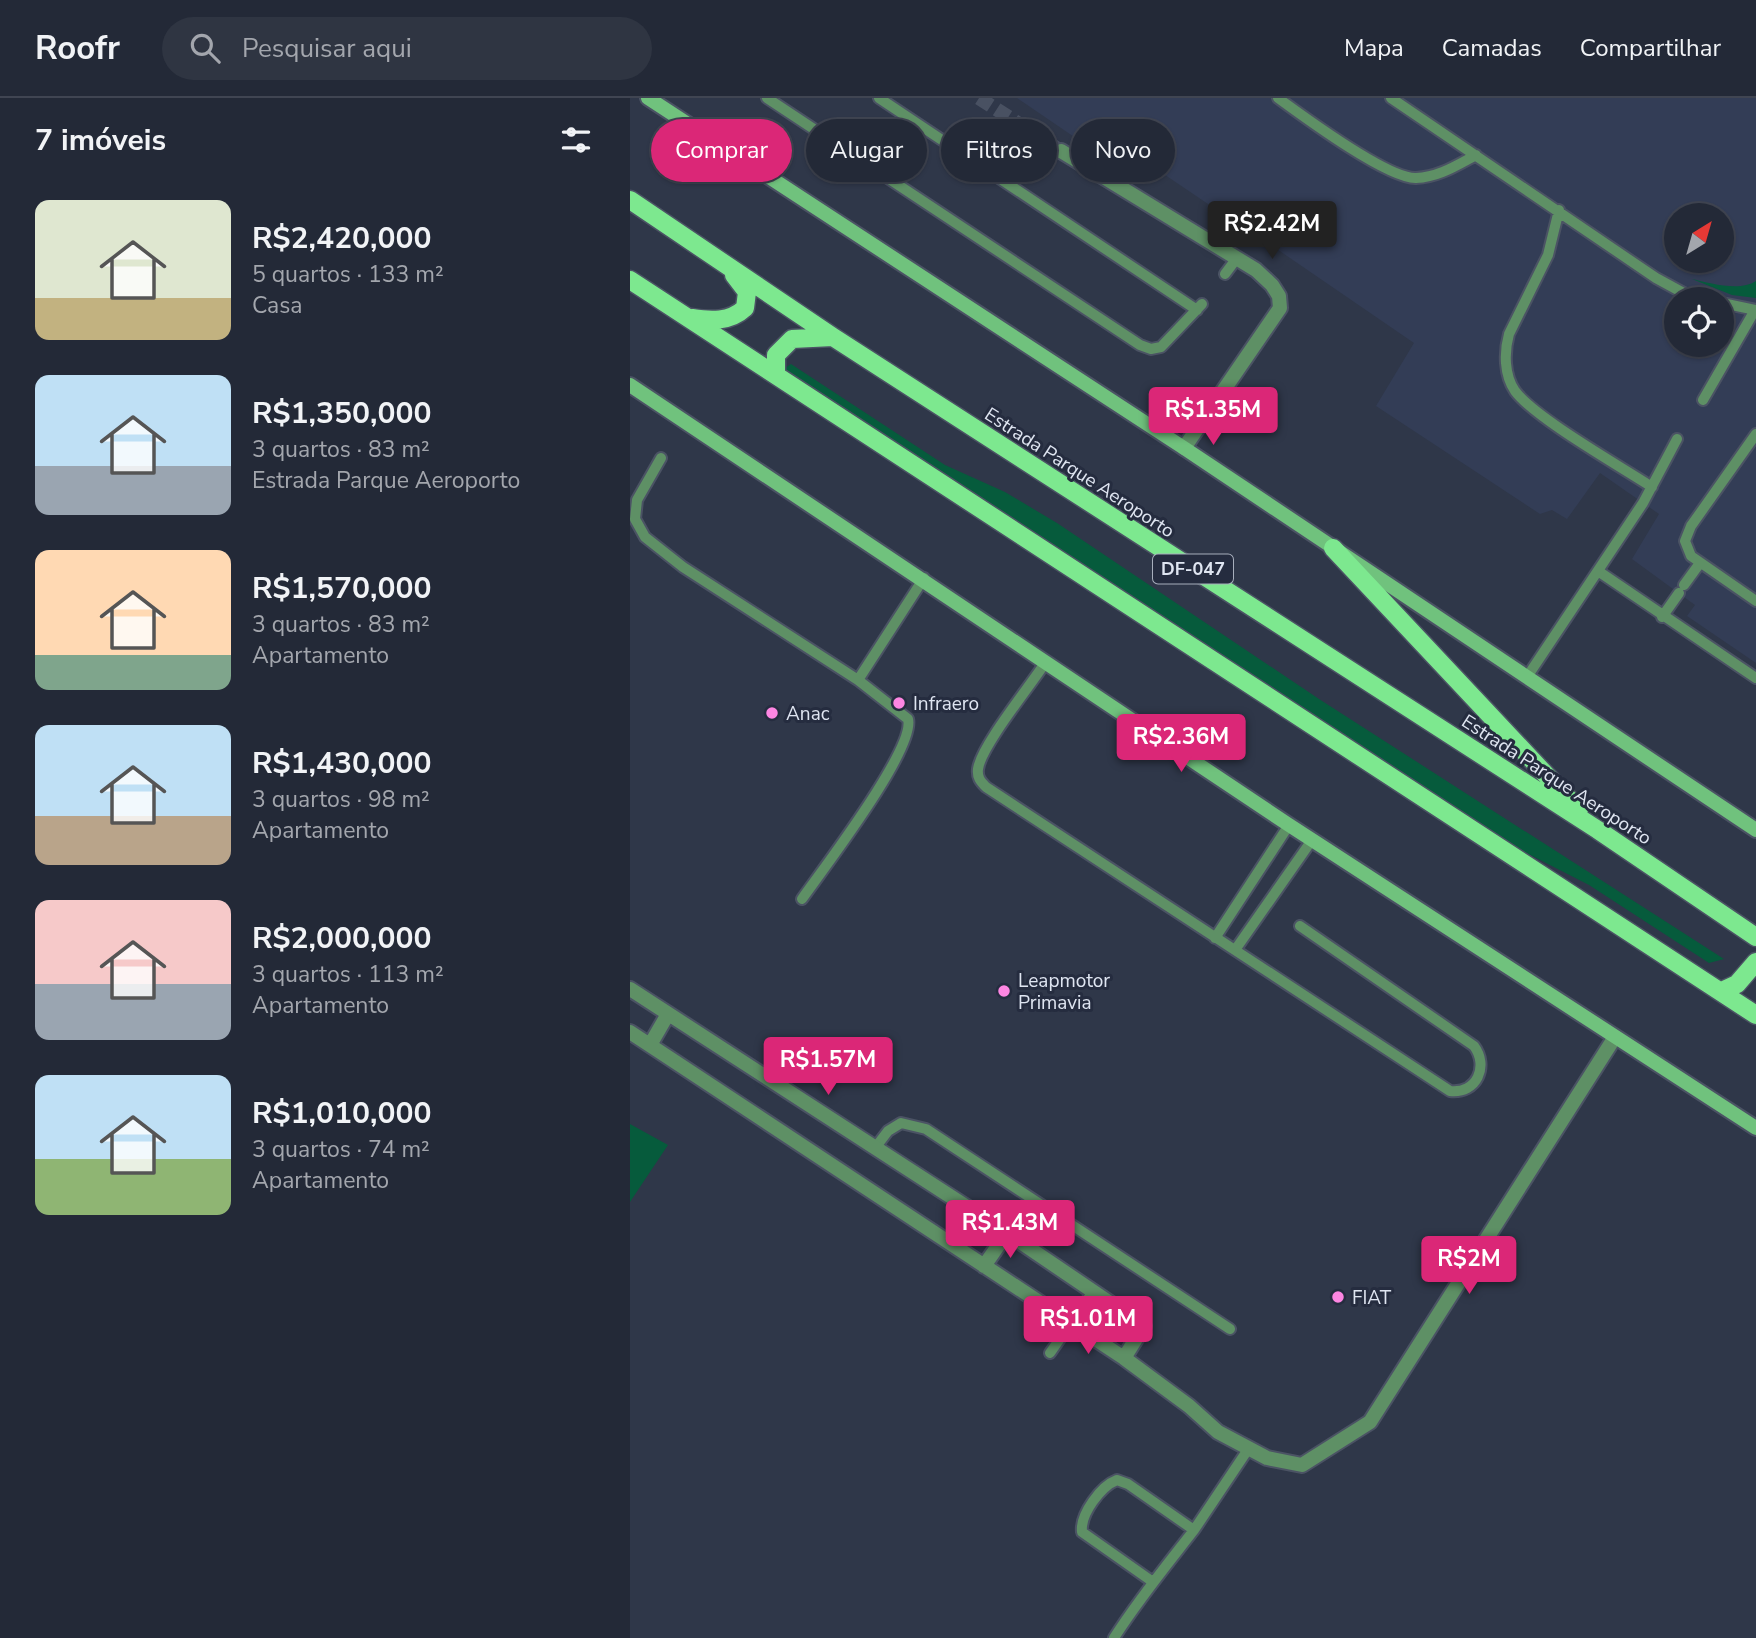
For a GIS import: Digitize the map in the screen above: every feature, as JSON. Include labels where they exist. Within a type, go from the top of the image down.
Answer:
[{"type":"main road","name":"Estrada Parque Aeroporto","points":[[630,200],[833,337],[1598,830],[1756,937]]},
{"type":"main road","points":[[685,317],[710,321],[726,319],[745,308],[747,292],[722,261]]},
{"type":"main road","points":[[630,280],[1756,1015]]},
{"type":"main road","points":[[776,374],[776,355],[792,339],[833,337]]},
{"type":"main road","points":[[1333,548],[1598,830]]},
{"type":"main road","points":[[1722,991],[1737,984],[1756,962]]},
{"type":"street","points":[[648,98],[1184,448],[1756,830]]},
{"type":"street","points":[[1061,151],[1237,257],[1272,285],[1279,296],[1280,308],[1184,448]]},
{"type":"street","points":[[630,385],[924,578],[1045,663],[1289,825],[1756,1128]]},
{"type":"street","points":[[630,989],[1007,1233],[1144,1326],[1124,1358]]},
{"type":"street","points":[[650,1045],[668,1014]]},
{"type":"street","points":[[630,1032],[1124,1358],[1218,1432],[1267,1458],[1302,1465],[1370,1422],[1615,1037]]},
{"type":"street","points":[[984,1266],[1007,1233]]},
{"type":"lane","points":[[767,98],[1140,345],[1151,349],[1161,347],[1200,307],[879,98]]},
{"type":"lane","points":[[1278,98],[1391,172],[1414,178],[1427,177],[1444,172],[1476,155]]},
{"type":"lane","points":[[1391,98],[1672,287]]},
{"type":"lane","points":[[1559,210],[1548,255],[1509,334],[1505,348],[1510,380],[1516,392],[1535,410],[1652,486]]},
{"type":"lane","points":[[1225,275],[1237,257]]},
{"type":"lane","points":[[1703,400],[1755,310],[1734,306]]},
{"type":"lane","points":[[1756,434],[1686,535],[1687,550],[1700,563],[1756,601]]},
{"type":"lane","points":[[1527,677],[1652,486],[1677,439]]},
{"type":"lane","points":[[661,458],[637,500],[635,519],[645,537],[683,567],[902,711],[910,724],[907,738],[884,779],[802,899]]},
{"type":"lane","points":[[1662,617],[1700,563]]},
{"type":"lane","points":[[1598,571],[1662,617],[1756,678]]},
{"type":"lane","points":[[858,680],[924,578]]},
{"type":"lane","points":[[1045,663],[978,767],[979,780],[986,788],[1113,867],[1215,938],[1450,1091],[1461,1092],[1470,1088],[1482,1066],[1481,1055],[1475,1046],[1300,926]]},
{"type":"lane","points":[[1215,938],[1289,825]]},
{"type":"lane","points":[[1235,950],[1312,840]]},
{"type":"lane","points":[[875,1148],[888,1131],[901,1123],[926,1129],[1230,1329]]},
{"type":"lane","points":[[1050,1353],[1092,1293]]},
{"type":"lane","points":[[1114,1638],[1194,1530],[1249,1448]]},
{"type":"lane","points":[[1153,1582],[1131,1560],[1081,1529],[1092,1504],[1110,1483],[1117,1480],[1164,1516],[1194,1530]]},
{"type":"shaded area","points":[[1017,98],[1756,98],[1756,663],[1687,616],[1695,605],[1632,559],[1659,514],[1600,473],[1567,519],[1552,510],[1540,514],[1376,406],[1414,343],[1236,221],[1243,211],[1234,204],[1211,206],[1175,182],[1175,119],[1071,119],[1071,135],[1057,125],[1057,119],[1048,119]]},
{"type":"green space","points":[[1692,279],[1733,286],[1756,281],[1756,298],[1734,295],[1734,287],[1712,287]]},
{"type":"green space","points":[[791,364],[945,465],[1005,492],[1057,523],[1319,699],[1724,959],[1709,963],[1589,885],[1509,844],[782,370]]},
{"type":"green space","points":[[630,1124],[668,1145],[630,1202]]},
{"type":"tunnel","points":[[979,98],[1061,151]]},
{"type":"place","name":"Infraero","points":[[899,703]]},
{"type":"place","name":"Anac","points":[[772,713]]},
{"type":"place","name":"Leapmotor Primavia","points":[[1004,991]]},
{"type":"place","name":"FIAT","points":[[1338,1297]]}]
